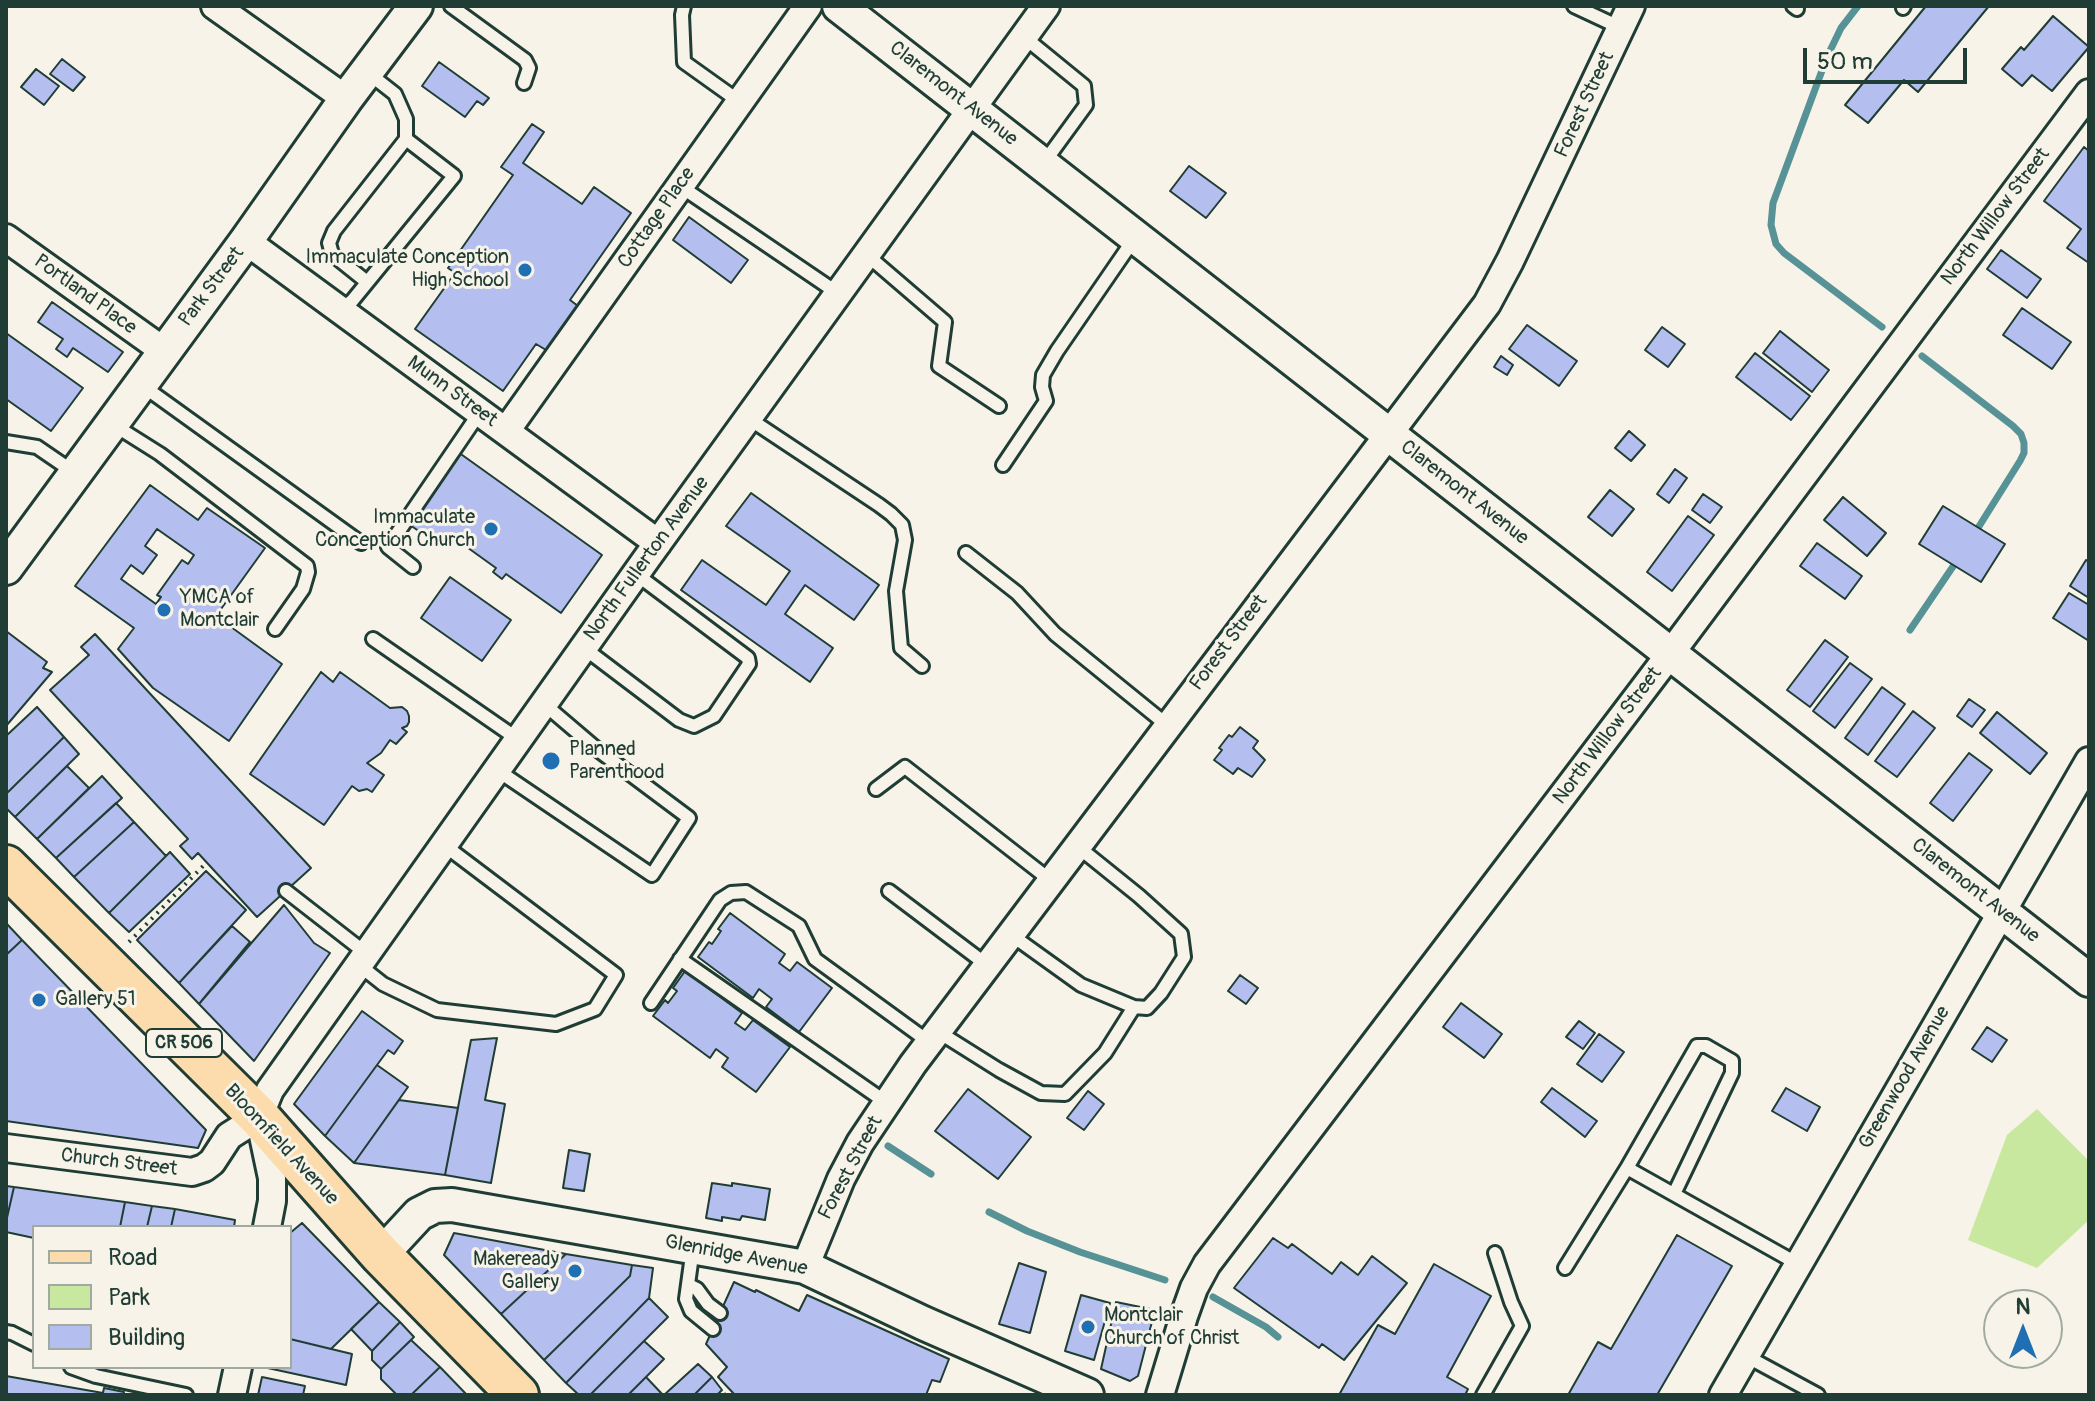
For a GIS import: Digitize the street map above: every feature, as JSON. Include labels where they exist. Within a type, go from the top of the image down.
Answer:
[{"type":"main road","name":"Bloomfield Avenue","points":[[6,866],[259,1117],[381,1255],[518,1395]]},
{"type":"street","points":[[215,6],[346,99]]},
{"type":"street","name":"Park Street","points":[[6,568],[416,6]]},
{"type":"street","name":"Cottage Place","points":[[506,431],[808,6]]},
{"type":"street","name":"Claremont Avenue","points":[[839,6],[2089,980]]},
{"type":"street","name":"North Fullerton Avenue","points":[[259,1117],[270,1090],[658,543],[1046,6]]},
{"type":"street","name":"Forest Street","points":[[805,1267],[835,1190],[860,1143],[933,1036],[1487,304],[1626,17]]},
{"type":"street","name":"North Willow Street","points":[[1160,1395],[1194,1288],[1207,1264],[1670,654],[2089,93]]},
{"type":"street","name":"Portland Place","points":[[6,238],[164,351]]},
{"type":"street","name":"Munn Street","points":[[246,241],[658,543]]},
{"type":"street","name":"Greenwood Avenue","points":[[1723,1395],[2089,761]]},
{"type":"street","points":[[259,1117],[272,1178],[267,1225]]},
{"type":"street","name":"Church Street","points":[[6,1148],[192,1172],[212,1162],[229,1136],[259,1117]]},
{"type":"street","name":"Glenridge Avenue","points":[[381,1255],[419,1214],[435,1206],[452,1205],[805,1267],[919,1331],[1087,1395]]},
{"type":"street","points":[[232,1395],[238,1369]]},
{"type":"lane","points":[[451,6],[525,60],[529,68],[524,83]]},
{"type":"lane","points":[[684,6],[684,62],[740,102]]},
{"type":"lane","points":[[1574,6],[1626,17]]},
{"type":"lane","points":[[1024,37],[1084,86],[1086,105],[1043,164]]},
{"type":"lane","points":[[367,72],[395,94],[406,119],[406,139],[334,231],[329,243],[332,254],[367,282]]},
{"type":"lane","points":[[341,310],[352,301],[454,176],[406,139]]},
{"type":"lane","points":[[680,186],[839,294]]},
{"type":"lane","points":[[1003,465],[1046,401],[1043,375],[1057,351],[1136,237]]},
{"type":"lane","points":[[867,255],[945,322],[939,366],[999,406]]},
{"type":"lane","points":[[140,384],[361,543]]},
{"type":"lane","points":[[413,567],[388,547],[480,412]]},
{"type":"lane","points":[[748,418],[879,505],[902,525],[905,540],[896,591],[901,648],[922,666]]},
{"type":"lane","points":[[111,423],[160,454],[307,566],[303,589],[275,629]]},
{"type":"lane","points":[[6,442],[37,447],[75,473]]},
{"type":"lane","points":[[966,553],[1017,593],[1055,634],[1167,725]]},
{"type":"lane","points":[[584,648],[679,720],[694,726],[714,716],[749,664],[748,658],[636,574]]},
{"type":"lane","points":[[373,639],[519,740]]},
{"type":"lane","points":[[497,770],[652,875],[689,818],[598,750],[544,704]]},
{"type":"lane","points":[[876,789],[905,767],[1050,880]]},
{"type":"lane","points":[[286,891],[363,960],[383,984],[437,1010],[556,1024],[595,1009],[616,975],[444,845]]},
{"type":"lane","points":[[1010,934],[1081,985],[1134,1007],[1147,1008],[1161,993],[1184,957],[1181,934],[1076,846]]},
{"type":"lane","points":[[889,891],[987,965]]},
{"type":"lane","points":[[651,1003],[720,900],[731,893],[746,892],[799,926],[815,959],[933,1036],[1041,1093],[1065,1094],[1105,1053],[1134,1007]]},
{"type":"lane","points":[[680,959],[887,1103]]},
{"type":"lane","points":[[1565,1268],[1697,1046],[1706,1046],[1732,1061],[1732,1073],[1674,1194]]},
{"type":"lane","points":[[1627,1168],[1798,1264]]},
{"type":"lane","points":[[693,1248],[686,1299],[691,1311],[713,1329]]},
{"type":"lane","points":[[1483,1395],[1522,1326],[1495,1253]]},
{"type":"lane","points":[[689,1285],[720,1313]]},
{"type":"lane","points":[[6,1332],[32,1343]]},
{"type":"lane","points":[[1746,1356],[1818,1395]]},
{"type":"lane","points":[[77,1369],[186,1395]]},
{"type":"path","points":[[129,942],[207,862]]},
{"type":"green space","points":[[2037,1109],[2089,1161],[2089,1220],[2037,1268],[1968,1240],[2007,1135]]},
{"type":"building","points":[[1926,6],[1989,6],[1918,92],[1904,80],[1868,123],[1845,105]]},
{"type":"building","points":[[2053,16],[2089,47],[2052,91],[2032,75],[2022,86],[2002,69],[2021,47],[2024,50]]},
{"type":"building","points":[[62,59],[85,77],[73,91],[50,74]]},
{"type":"building","points":[[439,62],[489,98],[483,105],[477,101],[465,117],[422,86]]},
{"type":"building","points":[[36,69],[59,86],[44,105],[21,87]]},
{"type":"building","points":[[532,124],[544,132],[523,163],[582,204],[594,187],[631,213],[570,300],[578,306],[546,350],[536,344],[503,391],[415,329],[455,273],[448,268],[513,175],[501,167]]},
{"type":"building","points":[[2084,147],[2089,151],[2089,263],[2067,248],[2081,229],[2044,201]]},
{"type":"building","points":[[1189,166],[1226,193],[1206,218],[1170,191]]},
{"type":"building","points":[[689,217],[748,260],[731,283],[673,240]]},
{"type":"building","points":[[2001,250],[2041,279],[2027,298],[1987,269]]},
{"type":"building","points":[[52,302],[123,352],[108,372],[73,348],[67,357],[56,349],[63,339],[38,322]]},
{"type":"building","points":[[2022,308],[2071,342],[2052,369],[2003,335]]},
{"type":"building","points":[[1527,325],[1577,361],[1559,386],[1509,349]]},
{"type":"building","points":[[1662,327],[1685,344],[1668,367],[1645,350]]},
{"type":"building","points":[[1780,331],[1829,370],[1812,392],[1763,353]]},
{"type":"building","points":[[6,333],[83,388],[51,431],[6,399]]},
{"type":"building","points":[[1755,353],[1810,396],[1791,420],[1736,377]]},
{"type":"building","points":[[1501,356],[1513,365],[1507,375],[1494,367]]},
{"type":"building","points":[[1629,431],[1645,445],[1631,461],[1615,448]]},
{"type":"building","name":"Immaculate Conception Church","points":[[458,452],[602,555],[561,613],[506,574],[502,579],[493,572],[496,568],[450,535],[442,547],[407,523]]},
{"type":"building","points":[[1675,469],[1687,478],[1669,503],[1657,494]]},
{"type":"building","name":"YMCA of Montclair","points":[[150,485],[198,520],[207,508],[265,548],[216,616],[282,664],[229,741],[153,688],[118,649],[134,628],[75,586]],"holes":[[[157,529],[194,555],[188,564],[182,560],[157,595],[161,597],[156,604],[121,579],[131,565],[143,574],[157,555],[145,546]]]},
{"type":"building","points":[[1610,490],[1634,509],[1612,536],[1588,517]]},
{"type":"building","points":[[751,493],[879,585],[854,620],[805,585],[785,614],[833,648],[810,682],[681,590],[702,560],[766,605],[790,571],[726,526]]},
{"type":"building","points":[[1703,494],[1722,507],[1710,523],[1692,510]]},
{"type":"building","points":[[1843,497],[1886,533],[1867,556],[1824,520]]},
{"type":"building","points":[[1943,506],[2005,544],[1981,582],[1919,544]]},
{"type":"building","points":[[1688,516],[1714,535],[1672,591],[1647,572]]},
{"type":"building","points":[[1817,543],[1862,576],[1845,599],[1800,566]]},
{"type":"building","points":[[2086,560],[2089,562],[2089,598],[2070,586]]},
{"type":"building","points":[[450,577],[511,620],[482,661],[421,618]]},
{"type":"building","points":[[2069,593],[2089,605],[2089,641],[2053,618]]},
{"type":"building","points":[[6,631],[47,662],[43,668],[52,672],[6,726]]},
{"type":"building","points":[[95,634],[311,868],[257,917],[198,853],[192,859],[180,846],[188,839],[50,690],[89,655],[81,647]]},
{"type":"building","points":[[1825,640],[1848,657],[1810,707],[1787,690]]},
{"type":"building","points":[[1850,663],[1872,679],[1835,728],[1813,711]]},
{"type":"building","points":[[321,672],[333,682],[340,672],[390,708],[402,707],[409,716],[407,726],[402,728],[407,732],[396,744],[390,740],[381,753],[367,763],[384,775],[372,792],[367,789],[359,791],[352,786],[324,825],[250,774]]},
{"type":"building","points":[[1882,687],[1905,704],[1868,755],[1845,738]]},
{"type":"building","points":[[1969,699],[1985,710],[1972,727],[1957,716]]},
{"type":"building","points":[[37,707],[64,737],[6,794],[6,736]]},
{"type":"building","points":[[1913,711],[1935,728],[1897,777],[1875,761]]},
{"type":"building","points":[[1997,712],[2047,753],[2030,774],[1980,733]]},
{"type":"building","points":[[1240,727],[1258,741],[1253,748],[1265,760],[1252,777],[1238,768],[1233,774],[1214,760],[1229,735],[1232,737]]},
{"type":"building","points":[[64,737],[79,754],[15,817],[6,808],[6,794]]},
{"type":"building","points":[[1969,753],[1992,770],[1953,821],[1930,803]]},
{"type":"building","points":[[67,766],[89,788],[37,839],[15,817]]},
{"type":"building","points":[[102,776],[122,798],[56,858],[37,839]]},
{"type":"building","points":[[116,803],[134,822],[74,877],[56,858]]},
{"type":"building","points":[[134,822],[166,856],[109,913],[74,877]]},
{"type":"building","points":[[170,852],[190,874],[129,932],[109,913]]},
{"type":"building","points":[[206,871],[246,910],[179,983],[137,940]]},
{"type":"building","points":[[284,905],[314,943],[330,953],[254,1061],[199,1004]]},
{"type":"building","points":[[730,913],[785,954],[779,963],[790,971],[797,962],[832,988],[799,1032],[766,1007],[772,999],[759,989],[753,998],[698,957],[709,942],[712,944]]},
{"type":"building","points":[[6,923],[22,940],[6,955]]},
{"type":"building","points":[[232,926],[250,942],[199,1004],[179,983]]},
{"type":"building","points":[[22,940],[206,1130],[198,1148],[6,1121],[6,955]]},
{"type":"building","points":[[685,971],[742,1013],[735,1023],[745,1030],[753,1020],[790,1047],[756,1092],[722,1067],[728,1058],[716,1049],[710,1058],[653,1016],[665,1000],[668,1003],[677,991],[673,988]]},
{"type":"building","points":[[1240,975],[1258,988],[1246,1004],[1228,991]]},
{"type":"building","points":[[1461,1003],[1502,1034],[1484,1058],[1443,1027]]},
{"type":"building","points":[[362,1011],[403,1041],[394,1054],[388,1050],[325,1136],[294,1104]]},
{"type":"building","points":[[1579,1021],[1595,1033],[1583,1049],[1566,1037]]},
{"type":"building","points":[[1987,1027],[2007,1040],[1992,1062],[1972,1049]]},
{"type":"building","points":[[1599,1034],[1624,1052],[1602,1082],[1577,1064]]},
{"type":"building","points":[[497,1038],[485,1100],[505,1104],[491,1183],[445,1175],[471,1040]]},
{"type":"building","points":[[377,1065],[408,1087],[354,1163],[325,1136]]},
{"type":"building","points":[[1552,1088],[1597,1121],[1585,1137],[1541,1102]]},
{"type":"building","points":[[1786,1088],[1820,1107],[1807,1131],[1772,1111]]},
{"type":"building","points":[[968,1089],[1031,1137],[998,1179],[935,1131]]},
{"type":"building","points":[[1088,1091],[1104,1104],[1084,1130],[1067,1118]]},
{"type":"building","points":[[399,1100],[458,1108],[445,1175],[354,1163]]},
{"type":"building","points":[[569,1150],[590,1154],[584,1191],[563,1188]]},
{"type":"building","points":[[712,1183],[770,1189],[765,1220],[742,1216],[740,1220],[722,1217],[722,1221],[706,1218]]},
{"type":"building","points":[[6,1186],[14,1187],[6,1222]]},
{"type":"building","points":[[14,1187],[125,1202],[120,1225],[32,1225],[32,1238],[6,1232]]},
{"type":"building","points":[[125,1202],[152,1206],[147,1225],[120,1225]]},
{"type":"building","points":[[152,1206],[175,1209],[171,1225],[147,1225]]},
{"type":"building","points":[[175,1209],[235,1220],[234,1225],[171,1225]]},
{"type":"building","points":[[302,1223],[379,1302],[331,1349],[292,1339],[292,1231]]},
{"type":"building","points":[[454,1233],[566,1254],[501,1314],[444,1255]]},
{"type":"building","points":[[1677,1235],[1732,1266],[1657,1395],[1568,1395],[1598,1342],[1611,1349]]},
{"type":"building","points":[[1273,1238],[1288,1248],[1292,1244],[1332,1274],[1341,1262],[1358,1275],[1372,1256],[1407,1283],[1344,1360],[1322,1344],[1319,1348],[1234,1288]]},
{"type":"building","points":[[566,1254],[632,1265],[630,1276],[544,1360],[501,1314]]},
{"type":"building","points":[[1019,1263],[1046,1272],[1030,1333],[999,1324]]},
{"type":"building","points":[[1434,1264],[1491,1296],[1447,1377],[1468,1389],[1465,1395],[1339,1395],[1378,1325],[1395,1334]]},
{"type":"building","points":[[632,1265],[653,1268],[649,1298],[566,1383],[544,1360],[630,1276]]},
{"type":"building","points":[[734,1282],[799,1311],[807,1295],[949,1359],[940,1382],[932,1380],[926,1395],[735,1395],[718,1377],[727,1367],[706,1344]]},
{"type":"building","name":"Montclair Church of Christ","points":[[1081,1295],[1110,1303],[1094,1360],[1065,1351]]},
{"type":"building","points":[[649,1298],[668,1317],[590,1395],[579,1395],[566,1383]]},
{"type":"building","points":[[379,1302],[400,1322],[372,1351],[351,1329]]},
{"type":"building","points":[[1116,1302],[1155,1310],[1138,1376],[1130,1381],[1101,1369]]},
{"type":"building","points":[[400,1322],[414,1337],[381,1369],[372,1360],[372,1351]]},
{"type":"building","points":[[292,1339],[352,1354],[346,1385],[272,1369],[292,1369]]},
{"type":"building","points":[[411,1340],[440,1367],[411,1395],[397,1395],[381,1379],[381,1369]]},
{"type":"building","points":[[644,1341],[664,1359],[628,1395],[590,1395]]},
{"type":"building","points":[[698,1364],[712,1377],[694,1395],[664,1395]]},
{"type":"building","points":[[440,1367],[467,1395],[411,1395]]},
{"type":"building","points":[[6,1376],[103,1393],[104,1388],[124,1392],[123,1395],[6,1395]]},
{"type":"building","points":[[262,1377],[305,1386],[303,1395],[258,1395]]},
{"type":"building","points":[[646,1377],[663,1395],[628,1395]]},
{"type":"building","points":[[712,1377],[722,1390],[717,1395],[694,1395]]},
{"type":"waterway","points":[[1858,6],[1841,28],[1827,57],[1773,203],[1771,225],[1776,244],[1784,253],[1882,327]]},
{"type":"waterway","points":[[1922,356],[2013,426],[2024,443],[2020,461],[1978,528]]},
{"type":"waterway","points":[[1910,630],[1954,565]]},
{"type":"waterway","points":[[888,1146],[931,1174]]},
{"type":"waterway","points":[[989,1212],[1080,1252],[1165,1280]]},
{"type":"waterway","points":[[1213,1297],[1278,1337]]},
{"type":"place","name":"Immaculate Conception High School","points":[[525,270]]},
{"type":"place","name":"Immaculate Conception Church","points":[[491,529]]},
{"type":"place","name":"YMCA of Montclair","points":[[164,610]]},
{"type":"place","name":"Planned Parenthood","points":[[551,761]]},
{"type":"place","name":"Gallery 51","points":[[39,1000]]},
{"type":"place","name":"Makeready Gallery","points":[[575,1271]]},
{"type":"place","name":"Montclair Church of Christ","points":[[1088,1327]]}]
